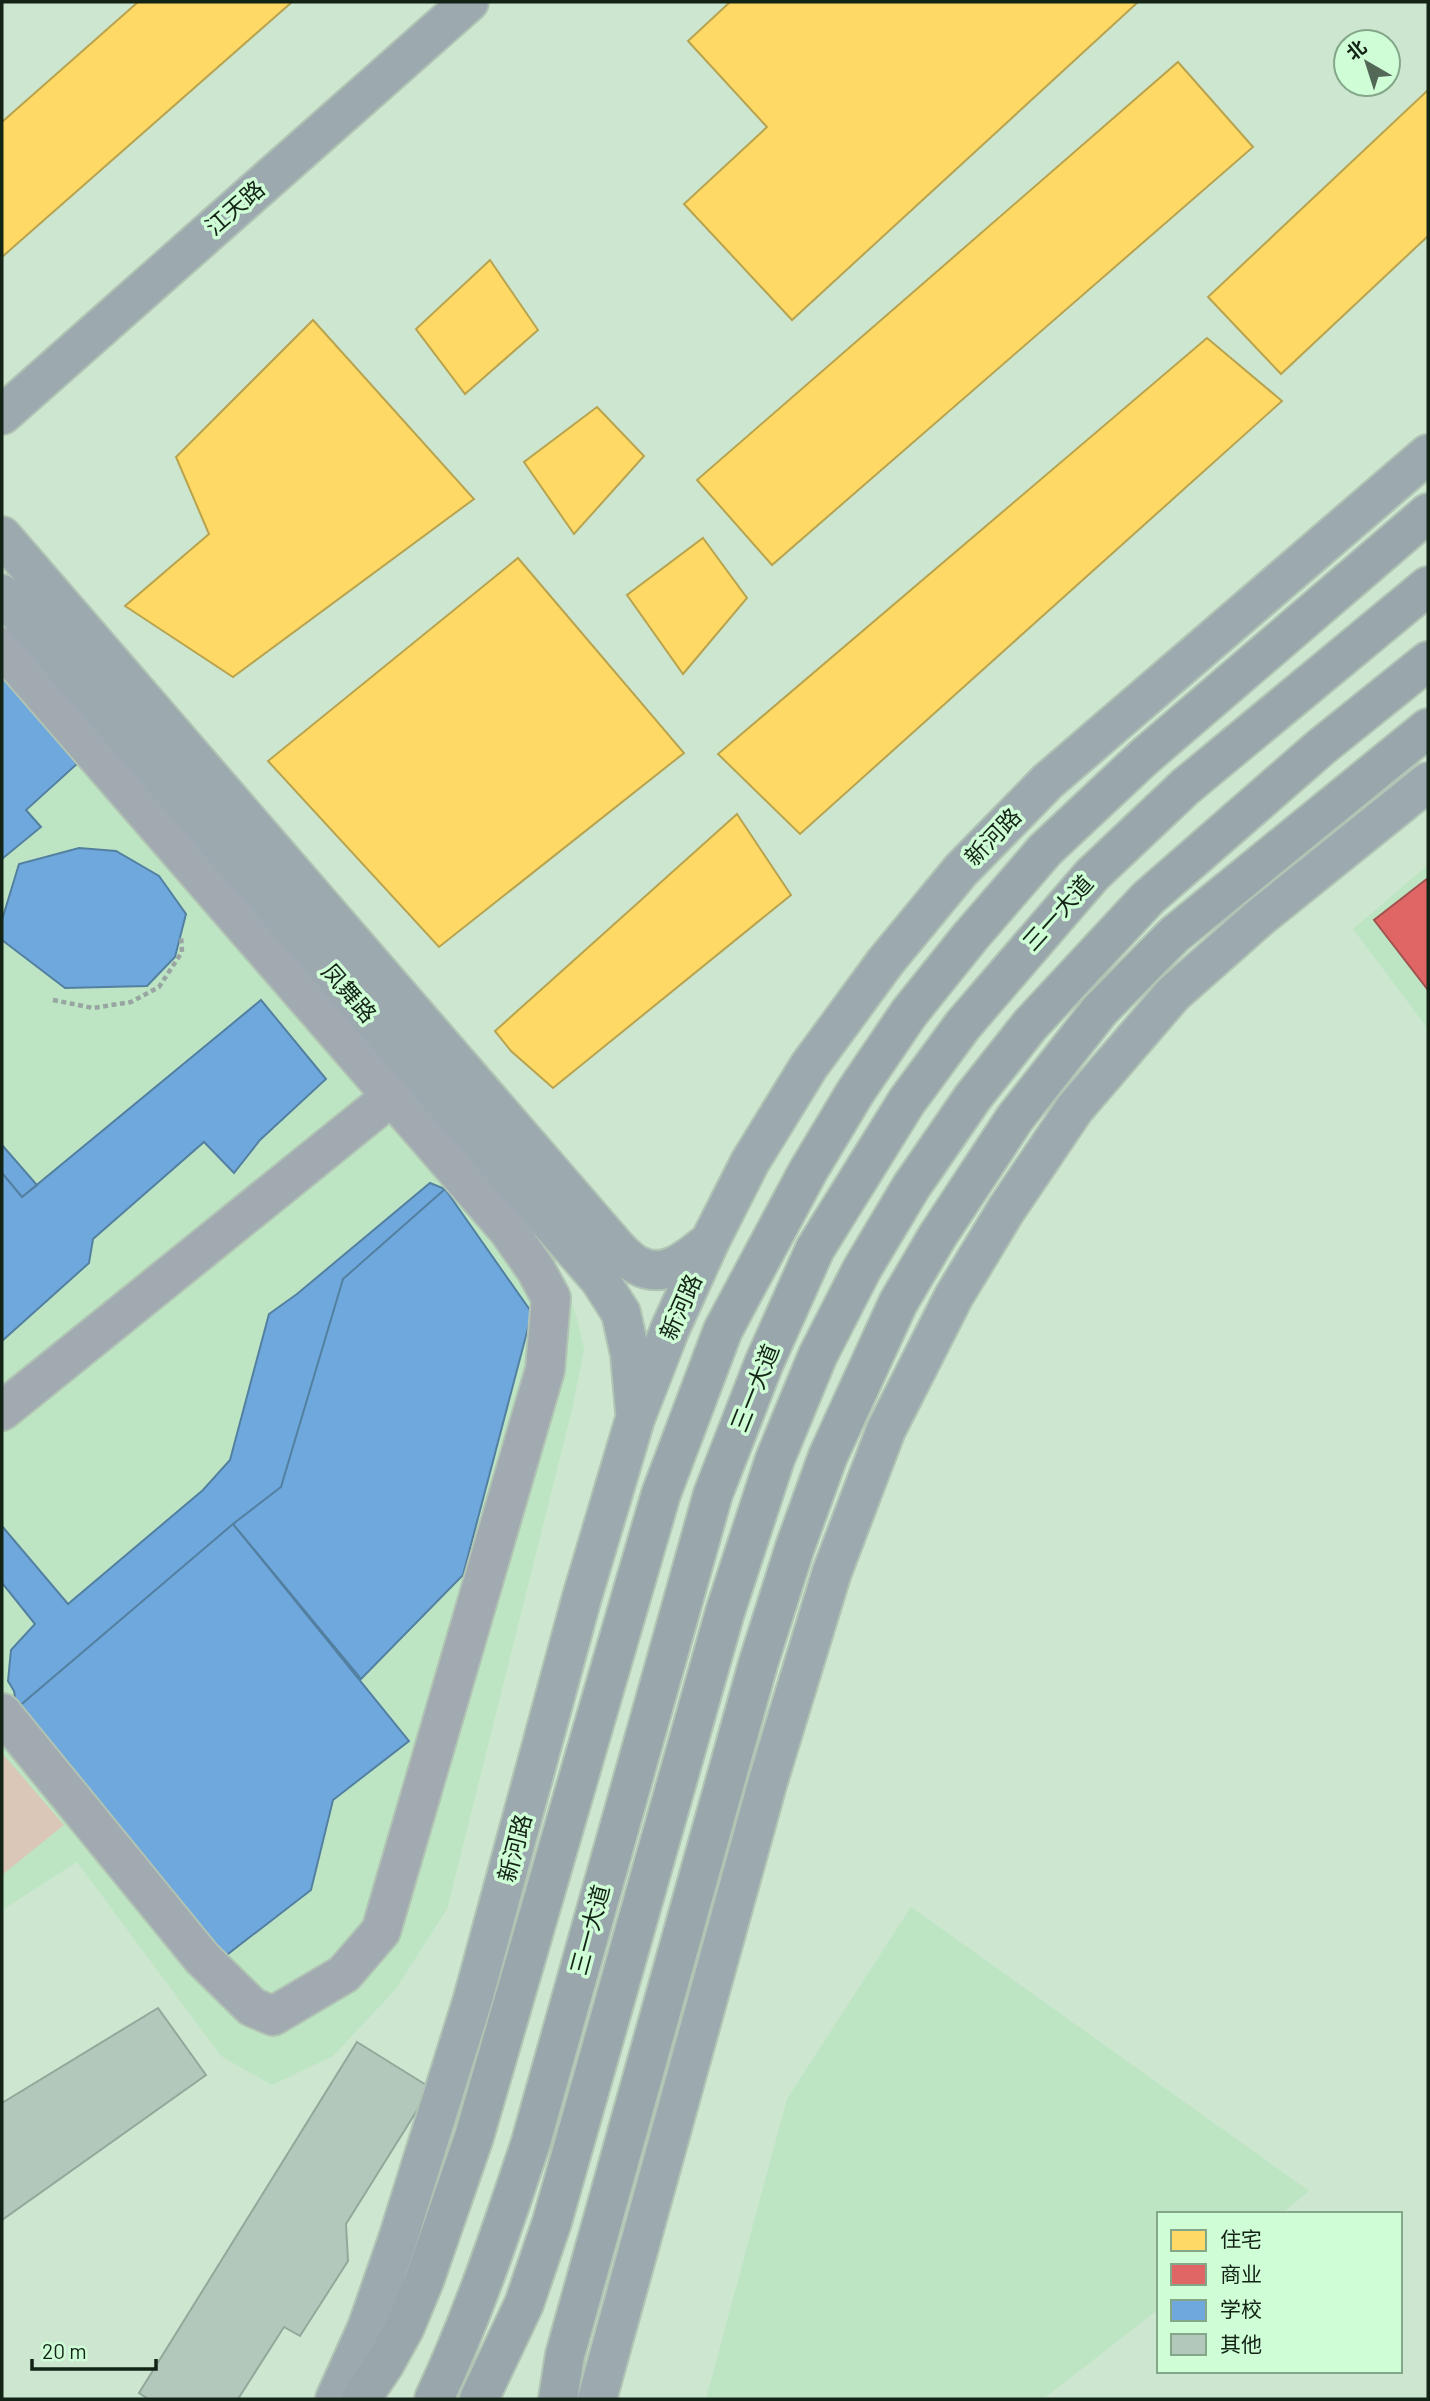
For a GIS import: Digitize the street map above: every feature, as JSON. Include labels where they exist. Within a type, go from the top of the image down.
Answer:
[{"type":"highway","points":[[361,2399],[400,2337],[424,2281],[474,2137],[661,1494],[723,1330],[808,1171],[856,1091],[909,1013],[970,937],[1055,842],[1143,758],[1428,513]]},
{"type":"highway","name":"三一大道","points":[[434,2399],[477,2298],[531,2142],[713,1494],[764,1363],[815,1249],[907,1101],[963,1025],[1092,874],[1166,805],[1278,709],[1428,586]]},
{"type":"highway","name":"三一大道","points":[[479,2399],[524,2304],[552,2222],[725,1612],[775,1460],[818,1355],[862,1269],[911,1187],[973,1097],[1030,1025],[1148,898],[1321,747],[1428,661]]},
{"type":"highway","points":[[558,2399],[565,2355],[758,1664],[795,1547],[828,1456],[898,1303],[1015,1118],[1100,1010],[1174,935],[1428,728]]},
{"type":"highway","points":[[986,997],[1055,842]]},
{"type":"highway","points":[[1030,1025],[1174,935]]},
{"type":"highway","points":[[755,1272],[873,1155]]},
{"type":"highway","points":[[878,1345],[911,1187]]},
{"type":"street","name":"江天路","points":[[2,409],[443,2]]},
{"type":"street","name":"江天路","points":[[2,409],[469,2]]},
{"type":"street","name":"新河路","points":[[335,2399],[367,2328],[384,2279],[473,1999],[582,1597],[635,1419],[670,1329],[750,1162],[809,1066],[886,961],[961,870],[1048,781],[1428,454]]},
{"type":"street","name":"凤舞路","points":[[2,536],[616,1247],[638,1266],[665,1270],[687,1260],[710,1241]]},
{"type":"street","name":"凤舞路","points":[[4,598],[600,1280],[621,1313],[632,1374],[635,1419]]},
{"type":"street","points":[[2,647],[509,1230],[551,1298],[544,1370],[381,1931],[344,1974],[273,2016],[251,2007],[202,1958],[2,1713]]},
{"type":"street","points":[[597,2399],[768,1781],[832,1572],[886,1430],[954,1296],[1006,1210],[1075,1108],[1173,994],[1259,918],[1428,782]]},
{"type":"street","points":[[2,1411],[392,1096]]},
{"type":"path","points":[[53,1000],[93,1008],[131,1002],[159,987],[182,952],[181,935]]},
{"type":"shaded area","points":[[2,642],[564,1282],[577,1318],[584,1350],[573,1405],[447,1909],[395,1990],[333,2056],[272,2085],[221,2056],[77,1862],[2,1910]]},
{"type":"shaded area","points":[[1428,865],[1428,1029],[1353,929]]},
{"type":"shaded area","points":[[2,1753],[64,1825],[2,1875]]},
{"type":"shaded area","points":[[911,1907],[1309,2191],[1283,2212],[1157,2212],[1157,2311],[1043,2399],[706,2399],[787,2099]]},
{"type":"building: 住宅","points":[[138,2],[292,2],[2,257],[2,122]]},
{"type":"building: 住宅","points":[[730,2],[1138,2],[792,320],[684,204],[767,127],[688,41]]},
{"type":"building: 住宅","points":[[1178,62],[1253,147],[772,565],[697,480]]},
{"type":"building: 住宅","points":[[1428,90],[1428,236],[1281,374],[1208,297]]},
{"type":"building: 住宅","points":[[490,260],[538,330],[465,394],[416,329]]},
{"type":"building: 住宅","points":[[313,320],[474,499],[233,677],[125,606],[209,534],[176,457]]},
{"type":"building: 住宅","points":[[1207,338],[1282,401],[800,834],[718,754]]},
{"type":"building: 住宅","points":[[597,407],[644,456],[574,534],[524,462]]},
{"type":"building: 住宅","points":[[703,538],[747,598],[683,674],[627,595]]},
{"type":"building: 住宅","points":[[518,558],[684,753],[439,947],[268,761]]},
{"type":"building: 住宅","points":[[737,814],[791,895],[553,1088],[511,1051],[495,1031]]},
{"type":"building: 商业","points":[[1428,878],[1428,990],[1374,920]]},
{"type":"building: 学校","points":[[2,664],[78,763],[26,810],[41,827],[2,859]]},
{"type":"building: 学校","points":[[79,848],[116,851],[159,876],[186,914],[175,957],[147,986],[65,988],[2,940],[2,920],[19,864]]},
{"type":"building: 学校","points":[[261,1000],[326,1079],[260,1140],[234,1173],[204,1142],[93,1239],[89,1263],[2,1341],[2,1173],[22,1197]]},
{"type":"building: 学校","points":[[2,1145],[37,1185],[22,1197],[2,1173]]},
{"type":"building: 学校","points":[[430,1183],[445,1189],[343,1279],[281,1487],[233,1524],[17,1708],[14,1691],[8,1681],[11,1650],[35,1624],[2,1583],[2,1526],[68,1604],[203,1490],[230,1460],[269,1314],[297,1294]]},
{"type":"building: 学校","points":[[445,1189],[532,1313],[463,1575],[361,1679],[233,1524],[281,1487],[343,1279]]},
{"type":"building: 学校","points":[[233,1524],[409,1741],[333,1800],[311,1890],[224,1957],[17,1708]]},
{"type":"building: 其他","points":[[158,2008],[206,2075],[2,2220],[2,2103]]},
{"type":"building: 其他","points":[[357,2042],[431,2088],[346,2224],[348,2261],[300,2336],[284,2327],[238,2399],[148,2399],[139,2393]]}]
